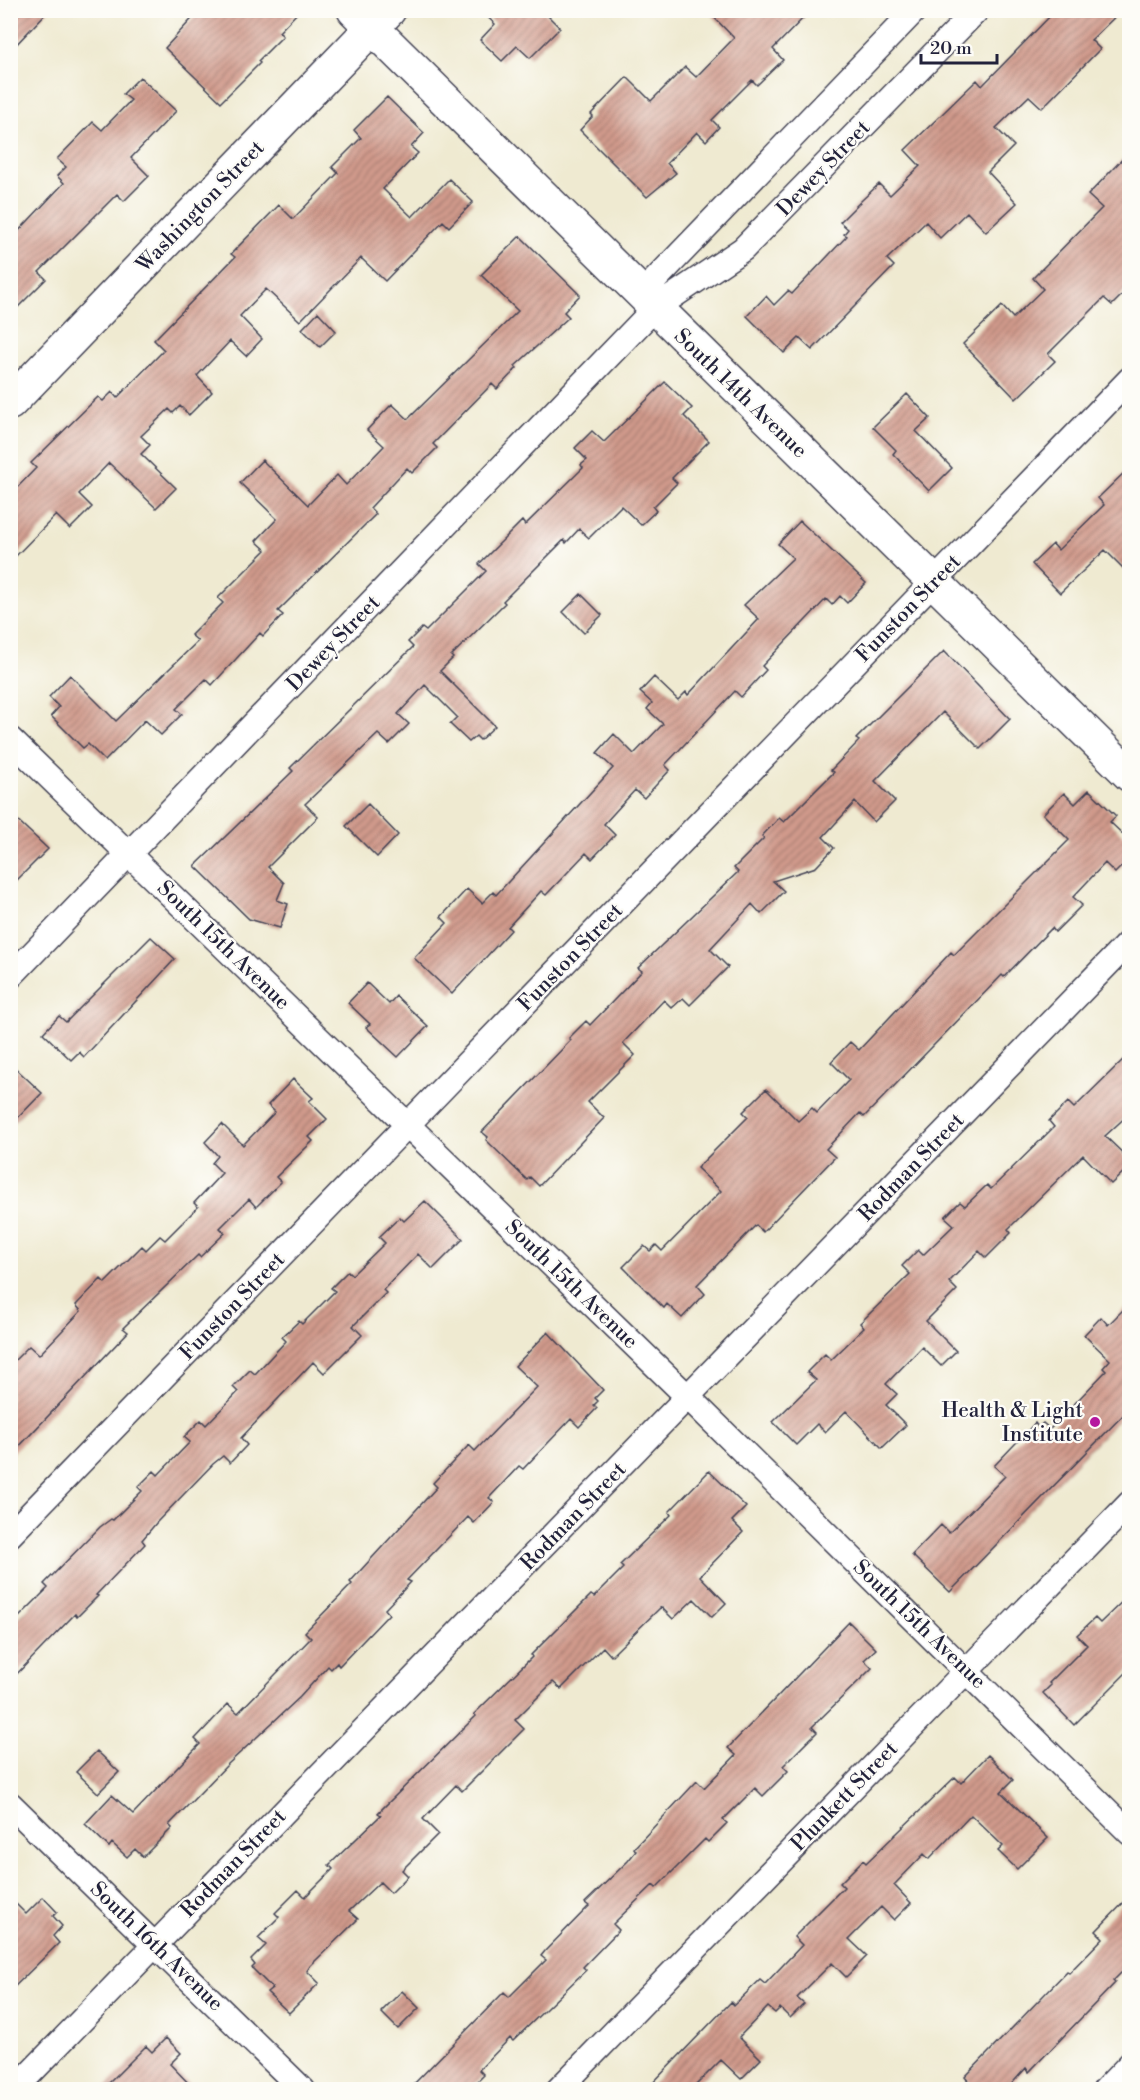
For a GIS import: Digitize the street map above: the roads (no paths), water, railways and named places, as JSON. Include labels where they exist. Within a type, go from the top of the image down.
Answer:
[{"type":"street","name":"Dewey Street","points":[[654,309],[653,282],[915,10]]},
{"type":"street","name":"Dewey Street","points":[[10,977],[654,309],[743,249],[978,10]]},
{"type":"street","name":"South 14th Avenue","points":[[372,16],[654,309],[1130,775]]},
{"type":"street","name":"Washington Street","points":[[10,402],[372,16]]},
{"type":"street","name":"Funston Street","points":[[10,1535],[1130,379]]},
{"type":"street","name":"South 15th Avenue","points":[[10,739],[689,1398],[1130,1833]]},
{"type":"street","name":"Rodman Street","points":[[14,2090],[689,1398],[1130,941]]},
{"type":"street","name":"Plunkett Street","points":[[558,2090],[1130,1503]]},
{"type":"street","name":"South 16th Avenue","points":[[10,1804],[155,1943],[303,2090]]},
{"type":"street","points":[[1105,2090],[1130,2064]]},
{"type":"place","name":"Health & Light Institute","points":[[1095,1422]]}]
